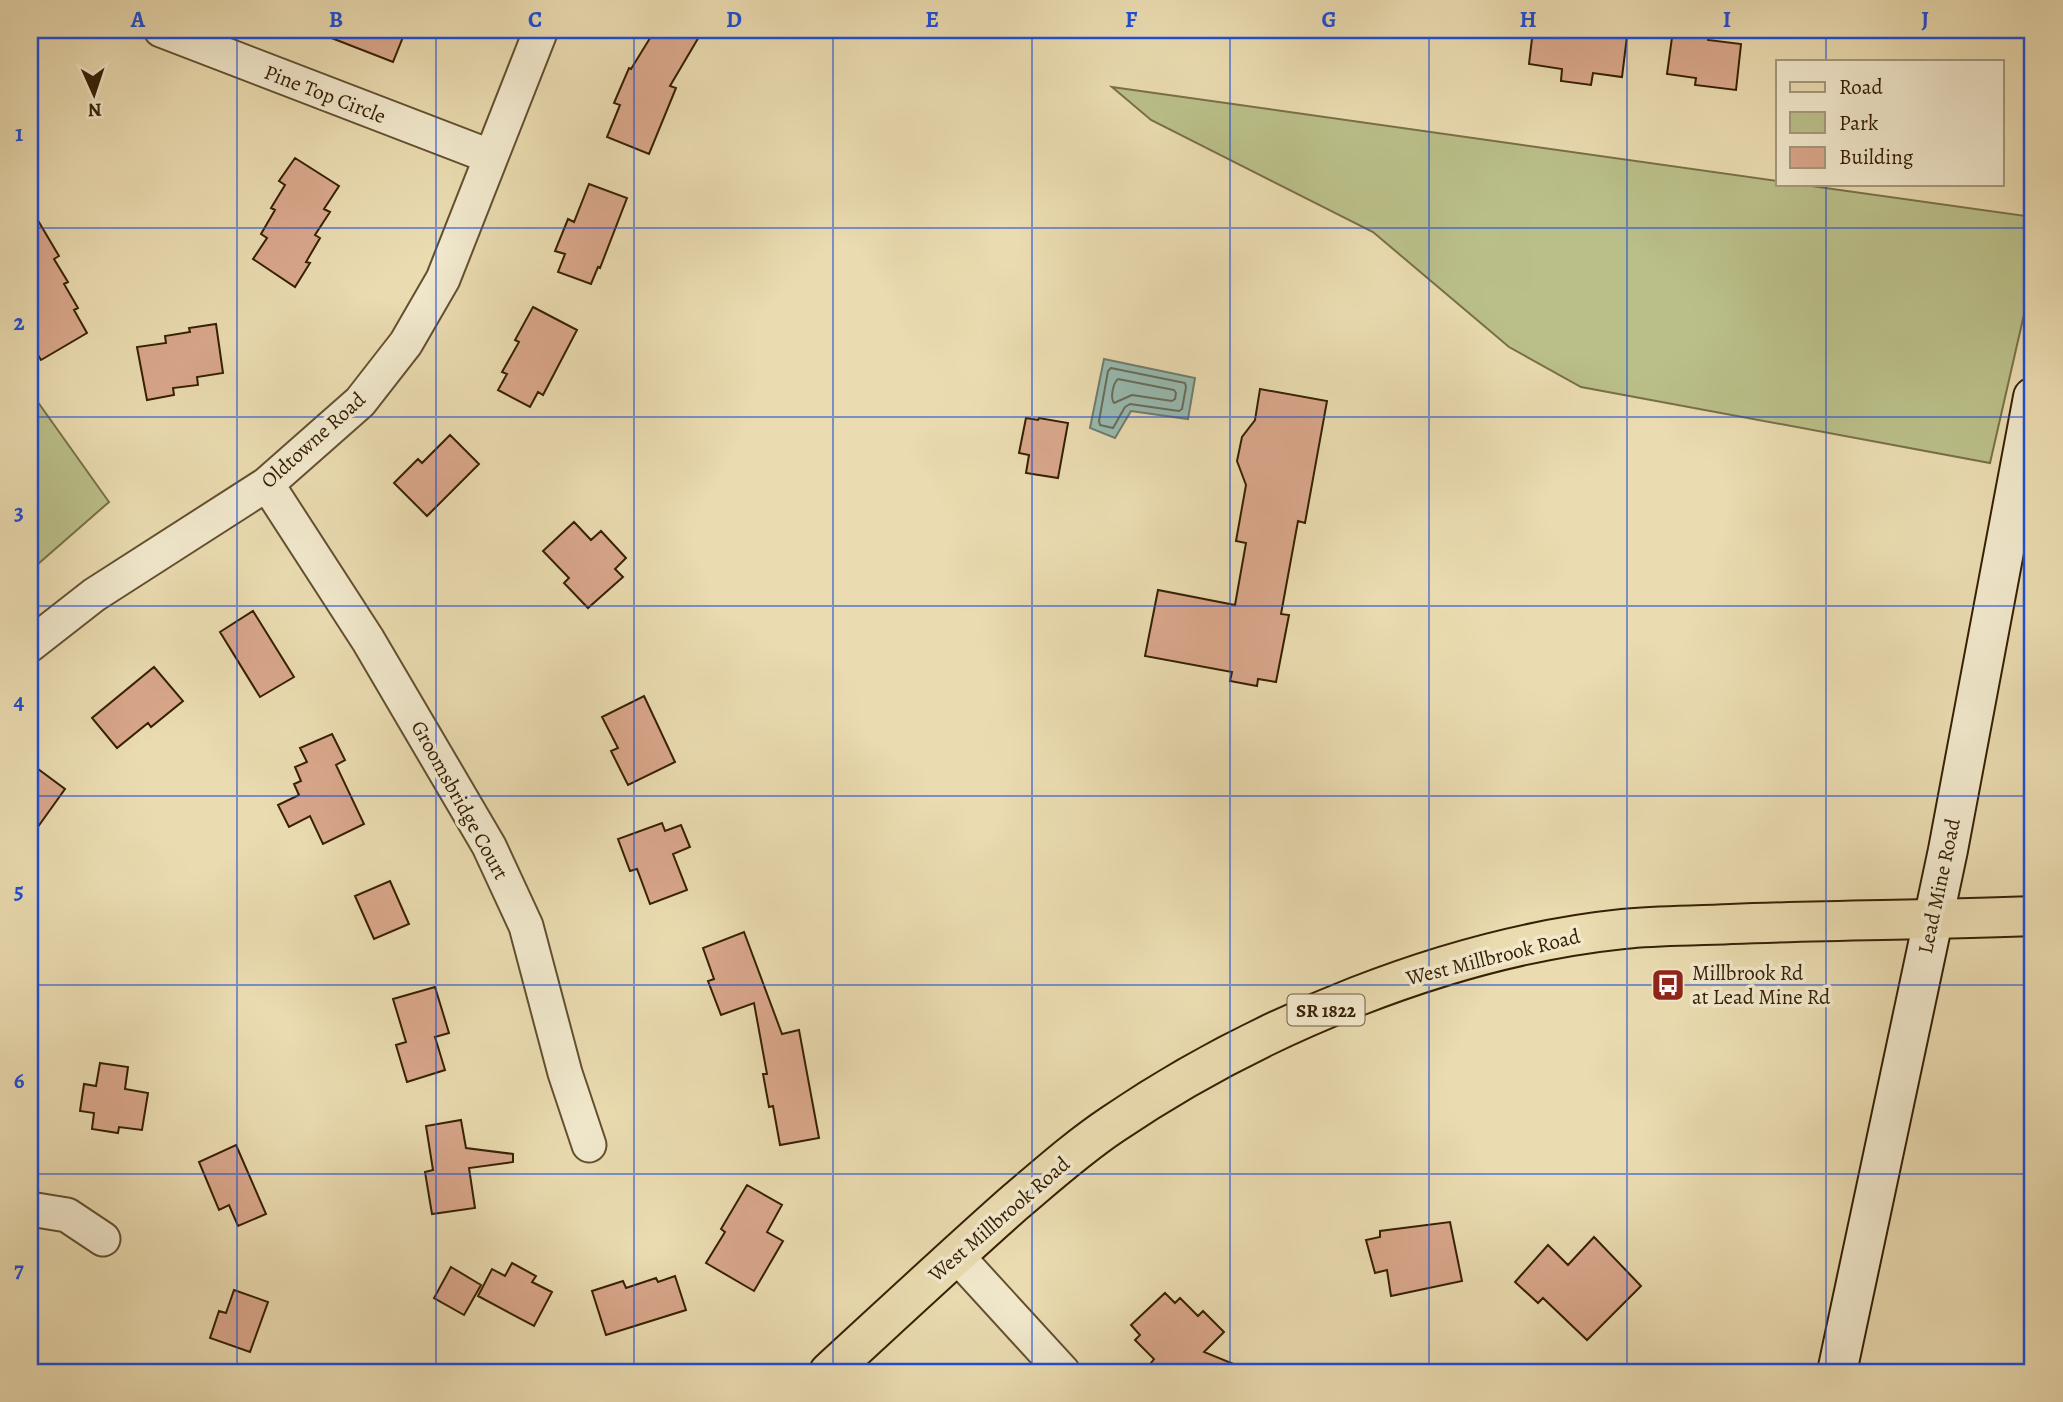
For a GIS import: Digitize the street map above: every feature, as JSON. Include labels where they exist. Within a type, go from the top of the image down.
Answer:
[{"type":"main road","name":"Lead Mine Road","points":[[1837,1372],[1953,824],[2033,397]]},
{"type":"main road","name":"West Millbrook Road","points":[[829,1372],[1054,1169],[1111,1125],[1224,1056],[1393,983],[1516,947],[1625,929],[2033,916]]},
{"type":"street","name":"Pine Top Circle","points":[[161,30],[489,156]]},
{"type":"street","name":"Oldtowne Road","points":[[30,645],[94,595],[267,484],[360,402],[405,343],[443,279],[489,156],[541,30]]},
{"type":"street","name":"Groomsbridge Court","points":[[267,484],[368,640],[489,846],[526,926],[565,1073],[589,1145]]},
{"type":"street","points":[[30,1209],[67,1215],[103,1239]]},
{"type":"street","points":[[956,1255],[1063,1372]]},
{"type":"green space","points":[[1112,87],[1776,181],[1776,186],[1811,186],[2033,217],[2033,266],[2028,297],[1990,463],[1581,387],[1509,347],[1373,232],[1151,120]]},
{"type":"green space","points":[[30,391],[109,502],[30,571]]},
{"type":"water","points":[[1104,359],[1195,378],[1188,419],[1131,411],[1115,438],[1090,428]]},
{"type":"building","points":[[316,30],[401,30],[399,35],[403,37],[393,62]]},
{"type":"building","points":[[655,30],[703,30],[670,86],[676,88],[649,154],[607,137],[620,105],[614,103],[629,68],[631,69]]},
{"type":"building","points":[[1533,30],[1585,30],[1627,36],[1622,77],[1593,73],[1591,85],[1561,81],[1562,69],[1529,64]]},
{"type":"building","points":[[1673,30],[1709,32],[1708,40],[1741,44],[1736,90],[1695,85],[1696,78],[1667,74]]},
{"type":"building","points":[[295,158],[339,186],[324,209],[330,212],[315,235],[320,238],[306,262],[310,263],[295,287],[253,259],[267,238],[261,234],[275,210],[271,208],[285,185],[279,181]]},
{"type":"building","points":[[589,184],[627,198],[600,268],[598,267],[591,284],[558,272],[565,254],[555,251],[568,219],[574,222]]},
{"type":"building","points":[[30,207],[59,256],[54,259],[68,282],[64,284],[78,308],[74,310],[87,333],[41,360],[30,342]]},
{"type":"building","points":[[533,307],[577,330],[543,395],[538,392],[530,407],[498,390],[507,374],[502,372],[519,342],[515,340]]},
{"type":"building","points":[[216,324],[223,373],[197,377],[198,385],[173,388],[174,395],[147,400],[137,347],[166,343],[165,336],[190,332],[189,328]]},
{"type":"building","points":[[1260,389],[1327,401],[1305,523],[1298,521],[1281,614],[1289,615],[1276,682],[1258,679],[1257,686],[1230,681],[1232,672],[1145,656],[1158,590],[1235,605],[1246,543],[1236,541],[1246,485],[1237,461],[1242,437],[1255,420]]},
{"type":"building","points":[[1026,418],[1068,423],[1058,478],[1026,473],[1029,455],[1019,453]]},
{"type":"building","points":[[450,435],[479,464],[427,516],[394,483],[418,459],[422,463]]},
{"type":"building","points":[[574,522],[591,540],[601,531],[626,558],[615,569],[623,577],[588,608],[564,583],[569,578],[543,551]]},
{"type":"building","points":[[253,611],[294,677],[260,697],[220,632]]},
{"type":"building","points":[[154,667],[183,701],[151,727],[148,723],[117,748],[92,718]]},
{"type":"building","points":[[644,696],[675,762],[628,785],[611,751],[618,748],[602,717]]},
{"type":"building","points":[[332,734],[345,760],[336,765],[364,824],[323,844],[310,816],[289,827],[278,805],[299,795],[294,784],[301,781],[295,767],[307,762],[300,748]]},
{"type":"building","points":[[30,763],[65,789],[30,838]]},
{"type":"building","points":[[662,823],[665,831],[681,825],[690,847],[673,854],[687,890],[650,904],[637,869],[630,871],[618,839]]},
{"type":"building","points":[[390,881],[409,924],[374,939],[355,896]]},
{"type":"building","points":[[744,932],[782,1034],[799,1030],[819,1138],[780,1145],[773,1106],[769,1107],[763,1074],[767,1074],[754,1003],[721,1015],[708,981],[714,979],[703,948]]},
{"type":"building","points":[[435,987],[449,1033],[435,1037],[445,1070],[407,1082],[396,1045],[406,1042],[393,999]]},
{"type":"building","points":[[100,1063],[128,1067],[125,1089],[148,1093],[142,1130],[119,1127],[118,1133],[92,1129],[94,1113],[80,1111],[84,1084],[96,1086]]},
{"type":"building","points":[[461,1120],[466,1148],[513,1154],[513,1162],[469,1168],[475,1208],[432,1214],[425,1172],[433,1170],[426,1126]]},
{"type":"building","points":[[236,1145],[266,1214],[238,1226],[229,1205],[219,1210],[199,1162]]},
{"type":"building","points":[[747,1185],[782,1205],[767,1232],[783,1241],[754,1291],[706,1263],[725,1232],[721,1229]]},
{"type":"building","points":[[1450,1222],[1462,1281],[1391,1296],[1387,1270],[1375,1273],[1366,1240],[1380,1237],[1380,1231]]},
{"type":"building","points":[[1594,1237],[1641,1286],[1587,1340],[1543,1298],[1538,1303],[1515,1282],[1548,1245],[1568,1265]]},
{"type":"building","points":[[512,1263],[536,1276],[532,1282],[552,1292],[534,1326],[478,1296],[492,1269],[505,1276]]},
{"type":"building","points":[[451,1267],[481,1285],[464,1315],[434,1298]]},
{"type":"building","points":[[675,1276],[686,1310],[606,1335],[592,1291],[623,1281],[626,1288],[656,1278],[658,1282]]},
{"type":"building","points":[[234,1290],[268,1302],[250,1352],[210,1338],[219,1311],[226,1313]]},
{"type":"building","points":[[1165,1293],[1175,1303],[1180,1298],[1198,1316],[1203,1311],[1224,1332],[1204,1352],[1253,1372],[1144,1372],[1154,1359],[1135,1340],[1140,1335],[1131,1325]]},
{"type":"place","name":"Millbrook Rd at Lead Mine Rd","points":[[1668,985]]}]
